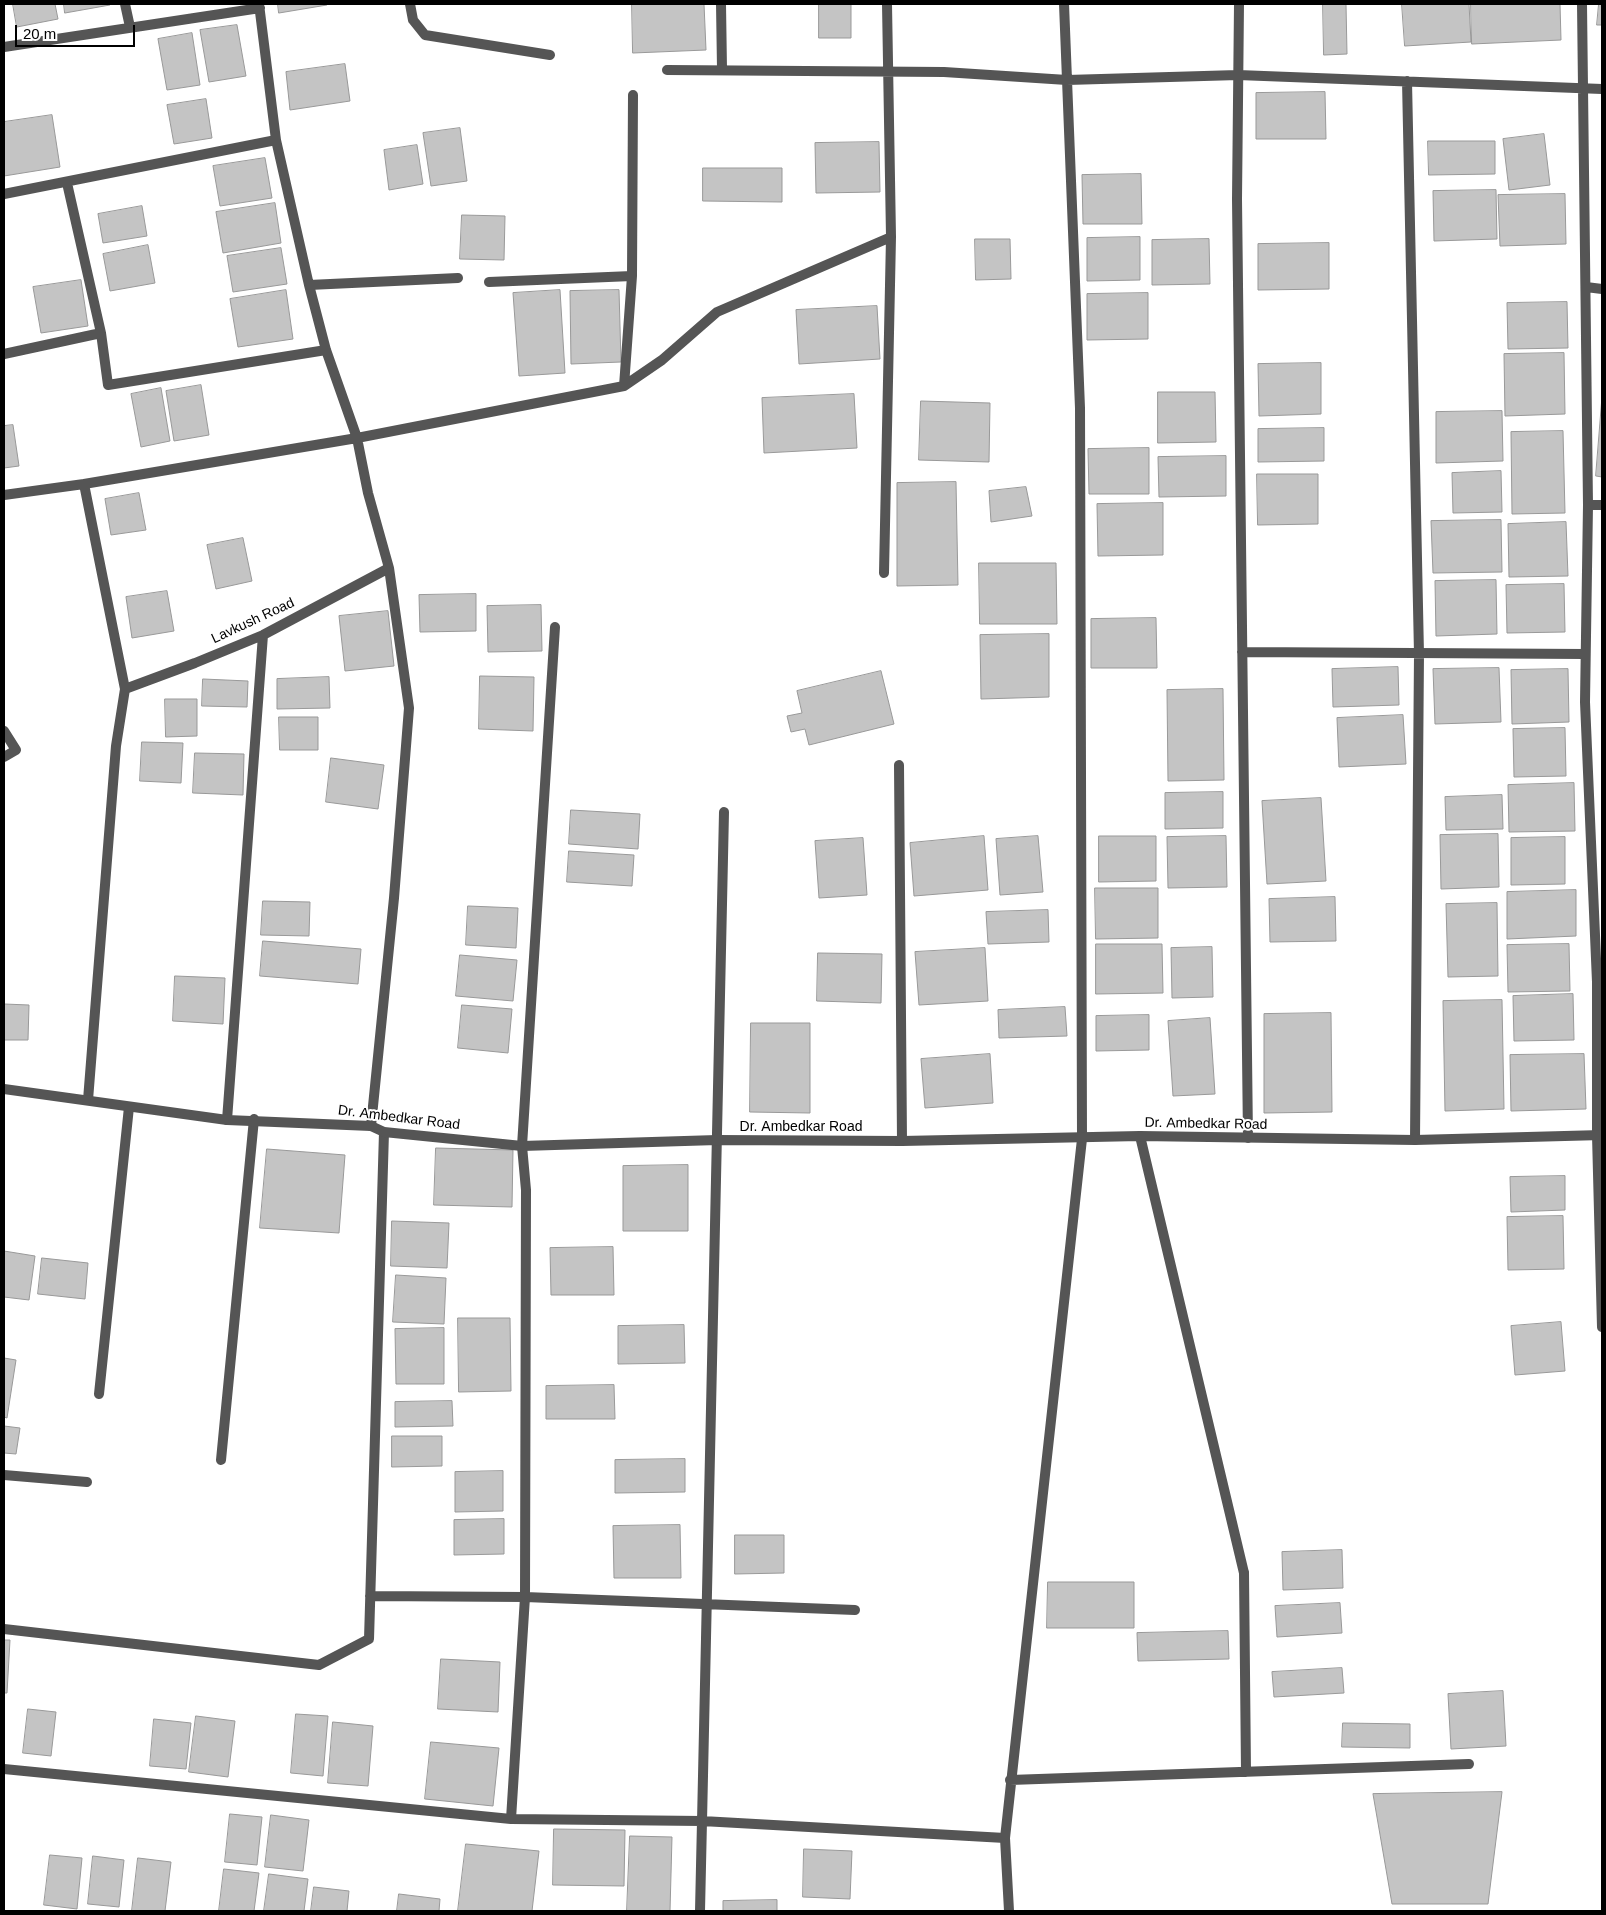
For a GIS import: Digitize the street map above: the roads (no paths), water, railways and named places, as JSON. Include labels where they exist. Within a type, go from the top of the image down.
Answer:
[{"type":"street","points":[[125,4],[130,28]]},
{"type":"street","points":[[410,4],[413,20],[425,35],[550,55]]},
{"type":"street","points":[[721,4],[722,69]]},
{"type":"street","points":[[884,574],[891,237],[887,4]]},
{"type":"street","points":[[1009,1911],[1005,1838],[1010,1780],[1082,1139],[1080,408],[1064,4]]},
{"type":"street","points":[[1240,4],[1238,75],[1242,652],[1248,1138]]},
{"type":"street","points":[[1582,4],[1588,505],[1585,702],[1597,982],[1602,1327]]},
{"type":"street","points":[[4,46],[130,28],[259,6],[276,140],[326,350],[357,438],[368,493],[389,568],[409,708],[394,898],[371,1126]]},
{"type":"street","points":[[667,70],[944,72],[1067,80],[1238,75],[1602,89]]},
{"type":"street","points":[[1407,81],[1419,654],[1415,1140]]},
{"type":"street","points":[[624,386],[632,276],[633,95]]},
{"type":"street","points":[[4,194],[276,140]]},
{"type":"street","points":[[67,183],[100,332],[108,385],[326,350]]},
{"type":"street","points":[[4,495],[84,484],[357,438],[624,386],[662,360],[717,312],[891,237]]},
{"type":"street","points":[[489,282],[632,276]]},
{"type":"street","points":[[309,285],[458,278]]},
{"type":"street","points":[[1586,287],[1602,289]]},
{"type":"street","points":[[4,354],[100,332]]},
{"type":"street","points":[[84,484],[125,689],[116,746],[88,1100]]},
{"type":"street","points":[[1588,505],[1602,505]]},
{"type":"street","name":"Lavkush Road","points":[[125,689],[195,664],[263,635],[389,568]]},
{"type":"street","points":[[511,1819],[525,1597],[526,1190],[522,1146],[555,627]]},
{"type":"street","points":[[227,1120],[263,635]]},
{"type":"street","points":[[1242,652],[1585,654]]},
{"type":"street","points":[[4,731],[16,750],[4,757]]},
{"type":"street","points":[[899,765],[902,1141]]},
{"type":"street","points":[[700,1911],[724,812]]},
{"type":"street","name":"Dr. Ambedkar Road","points":[[4,1089],[227,1120],[254,1119],[371,1126],[384,1132],[522,1146],[717,1140],[902,1141],[1082,1139],[1140,1136],[1415,1140],[1599,1135]]},
{"type":"street","points":[[99,1394],[129,1106]]},
{"type":"street","points":[[221,1460],[254,1119]]},
{"type":"street","points":[[4,1629],[319,1665],[369,1639],[384,1132]]},
{"type":"street","points":[[1140,1136],[1244,1573],[1246,1772]]},
{"type":"street","points":[[4,1475],[87,1482]]},
{"type":"street","points":[[370,1596],[525,1597],[707,1606],[855,1610]]},
{"type":"street","points":[[1010,1780],[1469,1764]]},
{"type":"street","points":[[4,1769],[511,1819],[702,1821],[1005,1838]]}]
